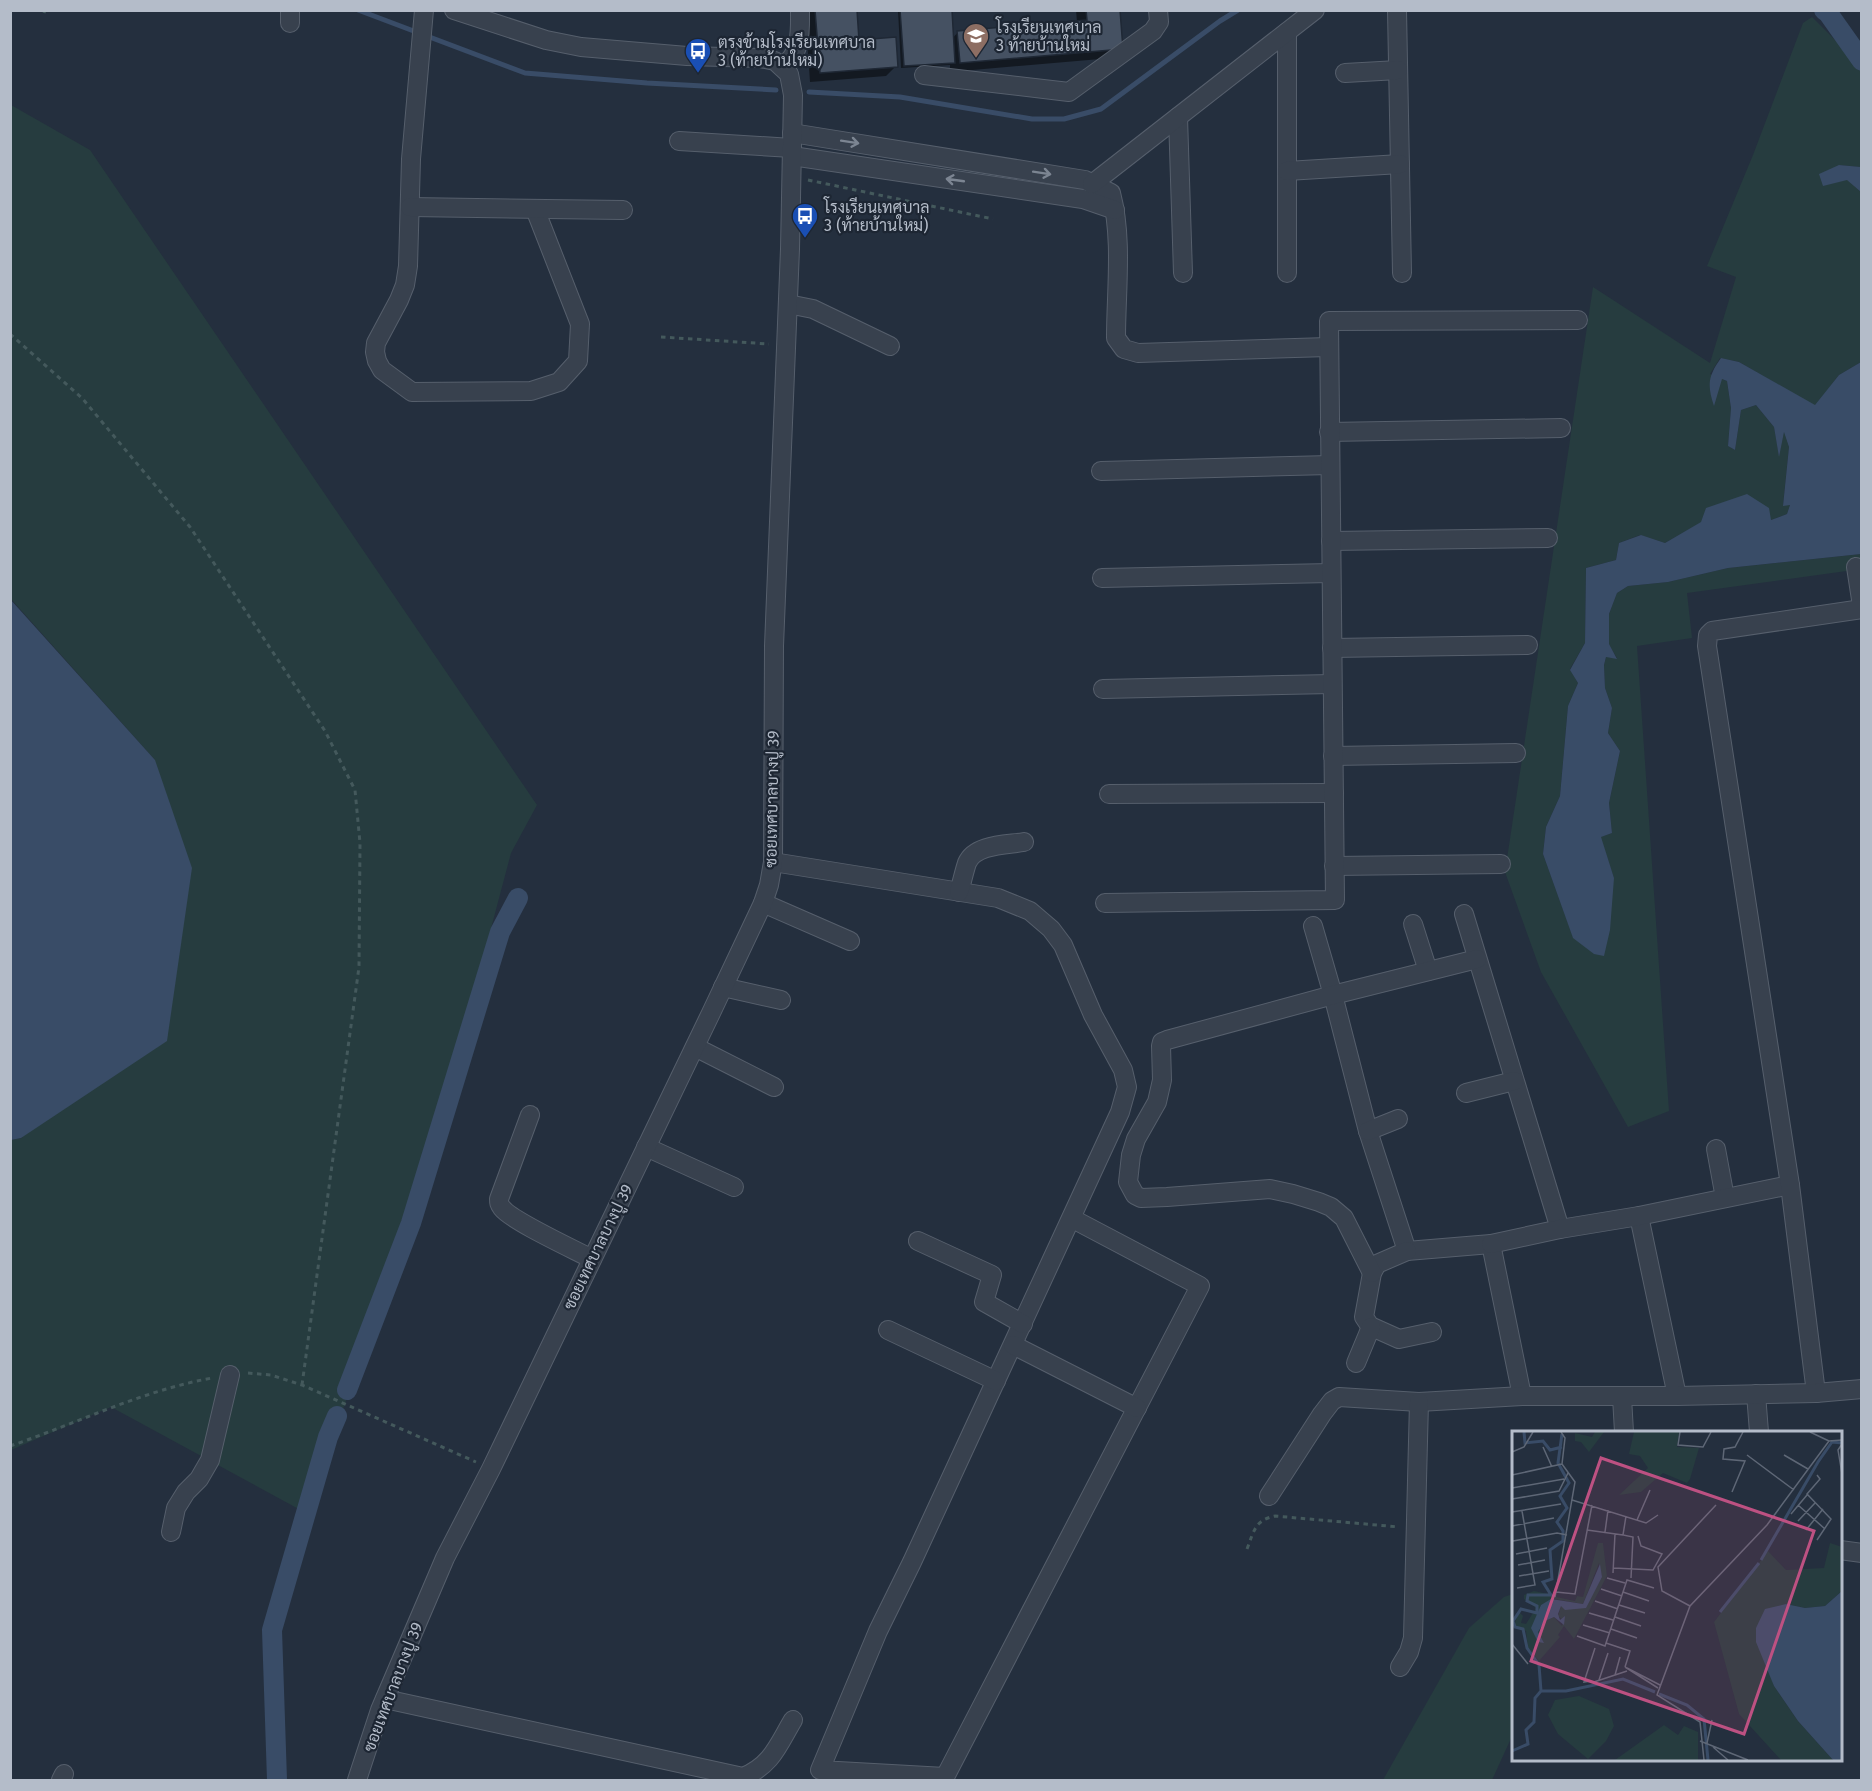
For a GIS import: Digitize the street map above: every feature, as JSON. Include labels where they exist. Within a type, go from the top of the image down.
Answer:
[{"type":"street","points":[[454,10],[546,40],[581,47],[687,56],[760,58],[775,61],[783,67],[797,51],[800,10]]},
{"type":"street","points":[[924,75],[1069,93],[1156,29],[1159,22],[1158,10]]},
{"type":"street","points":[[1092,184],[1315,10]]},
{"type":"street","points":[[1397,10],[1401,273]]},
{"type":"street","points":[[424,16],[411,159],[408,266],[405,285],[399,300],[376,343],[375,352],[382,370],[412,392],[531,391],[559,382],[578,361],[580,324],[535,209]]},
{"type":"street","points":[[1287,32],[1287,273]]},
{"type":"street","name":"ซอยเทศบาลบางปู 39","points":[[357,1780],[385,1699],[445,1558],[491,1468],[763,903],[773,862],[774,646],[792,146],[792,84],[789,74],[783,67]]},
{"type":"street","points":[[1346,73],[1398,70]]},
{"type":"street","points":[[1178,117],[1183,273]]},
{"type":"street","points":[[679,141],[792,146],[1085,180],[1111,193],[1115,210],[1116,338],[1124,349],[1138,353],[1329,347]]},
{"type":"street","points":[[792,146],[1083,199],[1115,210]]},
{"type":"street","points":[[1287,171],[1400,165]]},
{"type":"street","points":[[410,207],[623,210]]},
{"type":"street","points":[[788,304],[813,309],[890,346]]},
{"type":"street","points":[[1105,903],[1335,900],[1329,321],[1578,320]]},
{"type":"street","points":[[1329,432],[1561,428]]},
{"type":"street","points":[[1101,471],[1330,465]]},
{"type":"street","points":[[1331,541],[1548,538]]},
{"type":"street","points":[[1816,1393],[1790,1185],[1709,658],[1708,635],[1720,629],[1862,607],[1856,567]]},
{"type":"street","points":[[1102,578],[1331,573]]},
{"type":"street","points":[[1332,648],[1528,645]]},
{"type":"street","points":[[1103,689],[1332,684]]},
{"type":"street","points":[[1333,756],[1516,753]]},
{"type":"street","points":[[1109,794],[1334,793]]},
{"type":"street","points":[[959,892],[968,861],[974,854],[983,849],[1024,842]]},
{"type":"street","points":[[773,862],[998,898],[1030,911],[1052,929],[1063,945],[1093,1015],[1122,1070],[1127,1086],[1125,1100],[1071,1218],[1023,1324],[873,1641],[820,1770],[945,1777],[1200,1286],[1071,1218]]},
{"type":"street","points":[[1334,866],[1501,864]]},
{"type":"street","points":[[763,903],[850,941]]},
{"type":"street","points":[[1464,914],[1560,1229]]},
{"type":"street","points":[[1413,924],[1428,971]]},
{"type":"street","points":[[1313,926],[1368,1131],[1407,1251]]},
{"type":"street","points":[[1372,1273],[1344,1218],[1331,1207],[1319,1202],[1270,1190],[1141,1198],[1132,1191],[1128,1182],[1131,1155],[1136,1139],[1157,1102],[1162,1080],[1160,1055],[1162,1042],[1333,995],[1477,959]]},
{"type":"street","points":[[723,987],[782,1000]]},
{"type":"street","points":[[695,1047],[774,1087]]},
{"type":"street","points":[[1466,1093],[1514,1081]]},
{"type":"street","points":[[530,1115],[499,1203],[506,1212],[530,1227],[592,1259]]},
{"type":"street","points":[[1368,1131],[1398,1119]]},
{"type":"street","points":[[646,1147],[734,1187]]},
{"type":"street","points":[[1716,1149],[1725,1198]]},
{"type":"street","points":[[1432,1332],[1399,1339],[1371,1327],[1366,1322],[1365,1305],[1372,1273],[1377,1264],[1407,1251],[1491,1244],[1790,1185]]},
{"type":"street","points":[[1639,1216],[1677,1396]]},
{"type":"street","points":[[918,1241],[992,1275],[984,1302],[1023,1324]]},
{"type":"street","points":[[1491,1244],[1522,1396]]},
{"type":"street","points":[[1356,1363],[1371,1327]]},
{"type":"street","points":[[888,1330],[996,1381]]},
{"type":"street","points":[[1013,1345],[1137,1408]]},
{"type":"street","points":[[171,1532],[176,1508],[186,1492],[199,1479],[210,1460],[230,1375]]},
{"type":"street","points":[[1269,1496],[1322,1414],[1337,1398],[1419,1402],[1522,1396],[1677,1396],[1816,1393],[1862,1389]]},
{"type":"street","points":[[1756,1394],[1759,1431]]},
{"type":"street","points":[[1622,1396],[1624,1431]]},
{"type":"street","points":[[1400,1667],[1409,1652],[1413,1638],[1419,1402]]},
{"type":"street","points":[[1842,1550],[1862,1553]]},
{"type":"street","points":[[385,1699],[743,1777],[758,1770],[770,1760],[793,1720]]},
{"type":"path","points":[[791,177],[993,219]]},
{"type":"path","points":[[10,334],[82,398],[190,527],[325,731],[355,790],[360,843],[358,967],[302,1385]]},
{"type":"path","points":[[661,337],[786,344]]},
{"type":"path","points":[[10,1446],[140,1396],[190,1382],[240,1373],[271,1375],[302,1385],[491,1468]]},
{"type":"path","points":[[1247,1549],[1256,1527],[1263,1518],[1275,1516],[1417,1528]]},
{"type":"green space","points":[[1812,17],[1861,66],[1861,167],[1839,165],[1848,180],[1861,192],[1861,362],[1839,375],[1815,406],[1739,362],[1720,358],[1710,374],[1727,381],[1731,408],[1728,446],[1735,450],[1741,410],[1756,405],[1774,427],[1779,455],[1784,431],[1789,447],[1783,505],[1790,505],[1787,514],[1771,520],[1702,522],[1665,543],[1640,535],[1619,543],[1616,560],[1586,568],[1585,643],[1570,669],[1578,683],[1568,706],[1560,796],[1546,827],[1543,854],[1573,937],[1614,878],[1600,837],[1612,833],[1609,803],[1620,751],[1608,733],[1612,708],[1605,688],[1604,665],[1606,657],[1617,658],[1609,645],[1609,614],[1617,593],[1628,586],[1668,582],[1728,568],[1861,554],[1861,569],[1687,593],[1692,638],[1637,646],[1669,1111],[1628,1127],[1541,972],[1505,872],[1593,287],[1710,363],[1736,277],[1707,266],[1753,155],[1803,23]]},
{"type":"green space","points":[[11,105],[90,150],[537,805],[511,853],[424,1181],[306,1513],[111,1407],[11,1450],[10,1140],[22,1138],[155,760],[11,599]]},
{"type":"green space","points":[[1512,1594],[1512,1736],[1492,1780],[1383,1780],[1469,1628],[1504,1597]]},
{"type":"water","points":[[1839,165],[1861,167],[1861,192],[1847,180],[1823,186],[1819,174]]},
{"type":"water","points":[[1721,358],[1739,362],[1815,405],[1839,375],[1861,362],[1861,554],[1728,568],[1668,582],[1628,586],[1617,593],[1609,614],[1609,644],[1617,659],[1606,657],[1604,665],[1605,688],[1612,708],[1608,733],[1620,751],[1609,803],[1612,833],[1601,837],[1614,878],[1610,930],[1604,956],[1594,954],[1573,938],[1543,854],[1546,827],[1560,796],[1568,706],[1578,683],[1570,670],[1585,643],[1586,568],[1616,560],[1619,543],[1641,535],[1665,543],[1701,522],[1706,508],[1747,494],[1769,508],[1771,520],[1787,514],[1790,505],[1783,506],[1789,447],[1784,432],[1779,457],[1774,427],[1756,405],[1741,410],[1735,450],[1728,446],[1731,408],[1727,381],[1722,379],[1714,406],[1710,392],[1711,376]]},
{"type":"water","points":[[10,599],[155,760],[192,868],[167,1041],[21,1138],[11,1140]]},
{"type":"building","points":[[815,10],[857,10],[859,40],[896,37],[898,67],[820,73]]},
{"type":"building","points":[[900,10],[952,10],[955,63],[904,66]]},
{"type":"building","points":[[1086,10],[1120,10],[1123,49],[960,63],[957,31],[1087,20]]},
{"type":"waterway","points":[[358,10],[525,73],[776,90]]},
{"type":"waterway","points":[[809,92],[900,97],[1032,119],[1064,119],[1101,109],[1238,10]]},
{"type":"waterway","points":[[1824,10],[1862,61]]},
{"type":"waterway","points":[[347,1390],[411,1223],[500,932],[518,898]]},
{"type":"waterway","points":[[277,1780],[272,1630],[328,1437],[337,1416]]},
{"type":"place","name":"โรงเรียนเทศบาล 3 ท้ายบ้านใหม่","points":[[976,59]]},
{"type":"place","name":"ตรงข้ามโรงเรียนเทศบาล 3 (ท้ายบ้านใหม่)","points":[[698,74]]},
{"type":"place","name":"โรงเรียนเทศบาล 3 (ท้ายบ้านใหม่)","points":[[805,239]]}]
